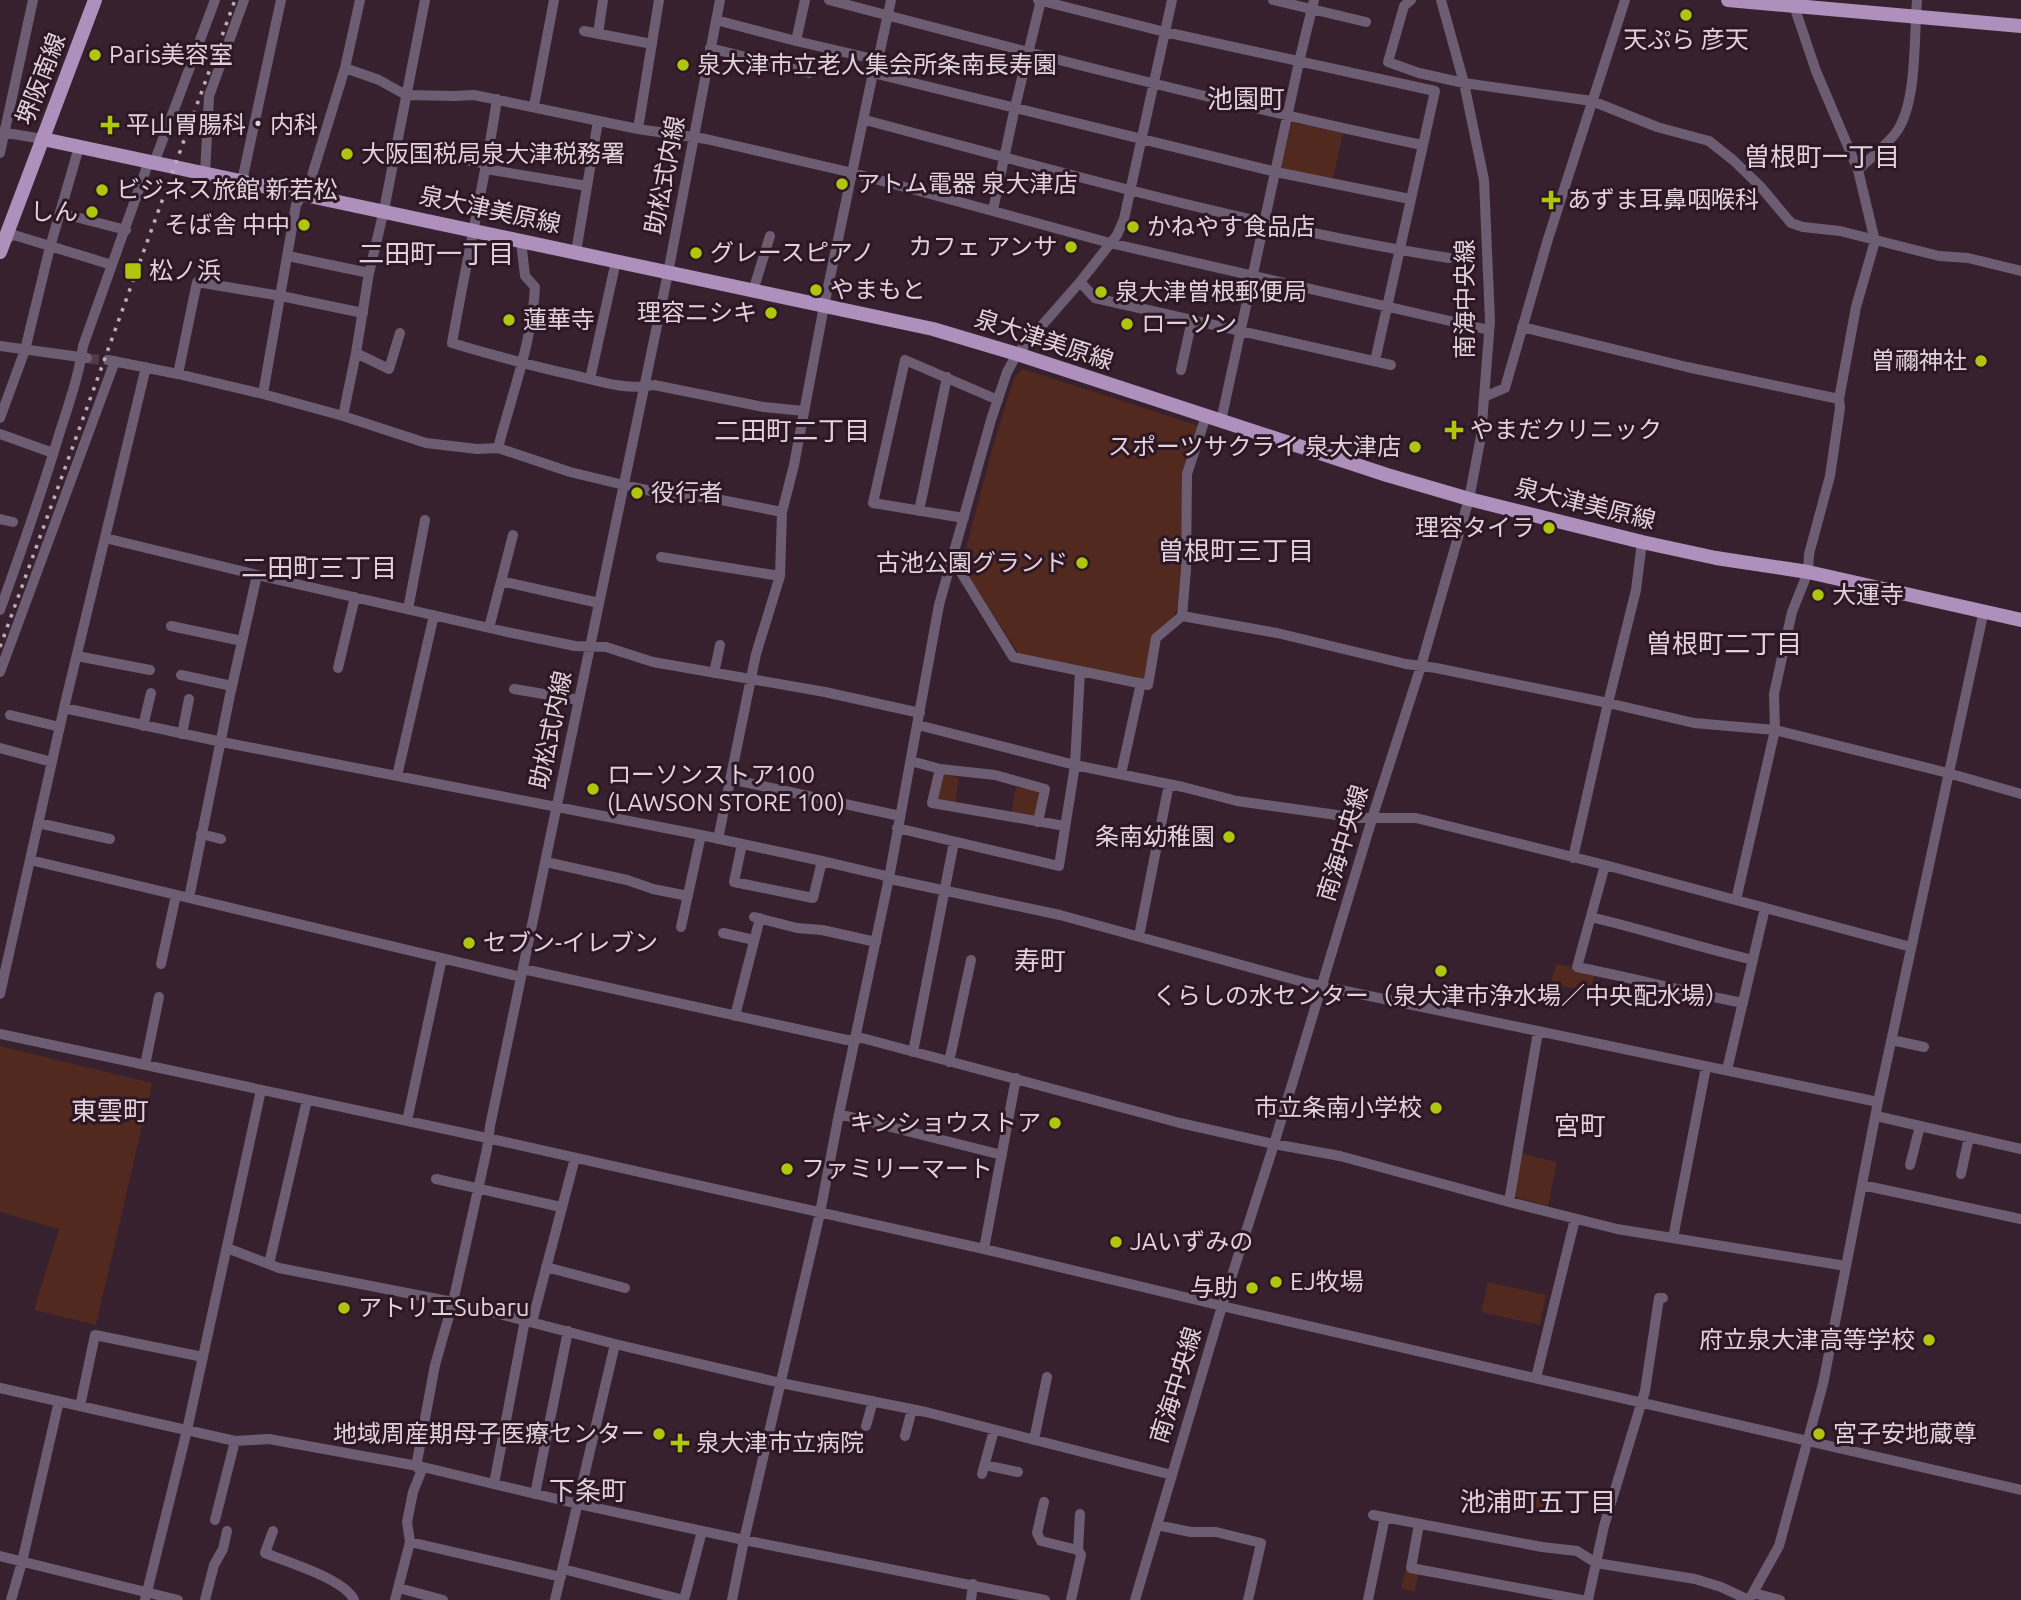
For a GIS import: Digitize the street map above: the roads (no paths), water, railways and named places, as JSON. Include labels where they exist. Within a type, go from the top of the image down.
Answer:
[{"type":"main road","name":"堺阪南線","points":[[2,243],[95,0]]},
{"type":"main road","points":[[1728,0],[1768,1],[1794,6],[2021,26]]},
{"type":"main road","name":"泉大津美原線","points":[[43,139],[933,329],[1469,499],[1643,542],[1716,558],[1808,572],[2021,620]]},
{"type":"street","points":[[0,153],[2,132],[33,0]]},
{"type":"street","points":[[0,610],[31,525],[85,358],[83,346],[215,0]]},
{"type":"street","points":[[205,174],[209,96],[244,0]]},
{"type":"street","points":[[242,181],[281,0]]},
{"type":"street","points":[[263,394],[296,205],[310,182],[345,68],[360,0]]},
{"type":"street","points":[[343,416],[369,273],[425,0]]},
{"type":"street","points":[[534,106],[554,0]]},
{"type":"street","points":[[598,34],[603,0]]},
{"type":"street","points":[[638,129],[659,0]]},
{"type":"street","name":"助松式内線","points":[[395,1600],[410,1542],[407,1522],[419,1467],[435,1365],[453,1302],[487,1149],[487,1138],[668,273],[720,0]]},
{"type":"street","points":[[796,41],[805,0]]},
{"type":"street","points":[[829,0],[1154,85],[1422,145]]},
{"type":"street","points":[[718,839],[750,679],[779,576],[782,512],[794,465],[873,73],[891,0]]},
{"type":"street","points":[[993,211],[1040,0],[1165,32],[1435,91],[1375,361]]},
{"type":"street","points":[[732,1600],[820,1213],[889,878],[939,605],[1007,372],[1017,354],[1117,235],[1124,219],[1172,0]]},
{"type":"street","points":[[1273,0],[1313,4],[1366,22]]},
{"type":"street","points":[[1384,80],[1404,6],[1411,0]]},
{"type":"street","name":"南海中央線","points":[[1135,1600],[1222,1306],[1421,666],[1469,499],[1481,436],[1489,330],[1484,180],[1464,83],[1440,0]]},
{"type":"street","points":[[1484,397],[1505,388],[1625,0]]},
{"type":"street","points":[[1858,170],[1898,130],[1906,111],[1912,82],[1917,0]]},
{"type":"street","points":[[1221,421],[1298,62],[1313,4]]},
{"type":"street","points":[[1736,901],[1775,730],[1774,694],[1792,612],[1808,572],[1809,554],[1830,476],[1839,399],[1856,307],[1875,241],[1858,170],[1816,71],[1794,6]]},
{"type":"street","points":[[716,20],[878,60]]},
{"type":"street","points":[[583,31],[652,44]]},
{"type":"street","points":[[710,48],[809,73]]},
{"type":"street","points":[[1388,62],[1419,73],[1464,83],[1592,101],[1657,127],[1709,141],[1760,186],[1791,223],[1840,231],[1939,256],[1968,258],[2021,271]]},
{"type":"street","points":[[345,68],[379,80],[406,95],[474,95],[638,129],[706,139],[853,173],[1110,243],[1489,330]]},
{"type":"street","points":[[873,73],[1276,173],[1410,199]]},
{"type":"street","points":[[497,99],[487,166],[472,231],[452,343],[590,379],[644,387],[654,385],[764,407],[804,411]]},
{"type":"street","points":[[865,120],[1131,190],[1265,222],[1449,258]]},
{"type":"street","points":[[576,252],[598,121]]},
{"type":"street","points":[[2,132],[43,139]]},
{"type":"street","points":[[0,418],[25,350],[50,247],[79,147]]},
{"type":"street","points":[[396,147],[587,186]]},
{"type":"street","points":[[60,213],[126,230]]},
{"type":"street","points":[[2,243],[14,235],[112,265]]},
{"type":"street","points":[[753,291],[770,236]]},
{"type":"street","points":[[498,447],[534,317],[535,287],[525,275],[521,241]]},
{"type":"street","points":[[288,256],[369,273]]},
{"type":"street","points":[[590,379],[616,261]]},
{"type":"street","points":[[178,374],[197,282],[363,313]]},
{"type":"street","points":[[1080,282],[1095,298],[1391,365]]},
{"type":"street","points":[[1181,370],[1192,320]]},
{"type":"street","points":[[1522,327],[1687,367],[1839,399]]},
{"type":"street","points":[[356,354],[389,369],[400,333]]},
{"type":"street","points":[[0,346],[85,358]]},
{"type":"street","points":[[964,518],[873,503],[905,360],[998,400]]},
{"type":"street","points":[[0,672],[53,532],[111,361],[263,394],[426,443],[477,449],[498,447],[570,472],[624,485],[782,512]]},
{"type":"street","points":[[0,994],[64,708],[146,367]]},
{"type":"street","points":[[919,511],[947,377]]},
{"type":"street","points":[[952,558],[1013,657],[1148,685],[1156,638],[1182,615],[1186,570],[1187,474],[1206,416]]},
{"type":"street","points":[[0,434],[53,453]]},
{"type":"street","points":[[0,519],[13,522]]},
{"type":"street","points":[[408,609],[425,520]]},
{"type":"street","points":[[31,525],[53,532]]},
{"type":"street","points":[[489,628],[513,535]]},
{"type":"street","points":[[105,537],[489,628],[575,646],[606,647],[653,662],[825,692],[920,713]]},
{"type":"street","points":[[1573,858],[1636,590],[1643,542]]},
{"type":"street","points":[[661,557],[779,576]]},
{"type":"street","points":[[189,898],[257,575]]},
{"type":"street","points":[[501,581],[598,603]]},
{"type":"street","points":[[338,668],[355,597]]},
{"type":"street","points":[[1373,1515],[1542,1547],[1577,1551],[1596,1563],[1695,1579],[1749,1600],[1779,1546],[1823,1384],[1878,1102],[1984,610]]},
{"type":"street","points":[[397,776],[435,615]]},
{"type":"street","points":[[1182,615],[1694,723],[1775,730],[2021,794]]},
{"type":"street","points":[[171,626],[242,641]]},
{"type":"street","points":[[714,673],[720,645]]},
{"type":"street","points":[[77,656],[150,670]]},
{"type":"street","points":[[897,828],[1059,866],[1075,765],[1080,671]]},
{"type":"street","points":[[181,675],[232,686]]},
{"type":"street","points":[[1121,774],[1141,683]]},
{"type":"street","points":[[514,689],[579,700]]},
{"type":"street","points":[[143,726],[151,693]]},
{"type":"street","points":[[182,734],[189,699]]},
{"type":"street","points":[[64,708],[182,734],[822,861],[944,891],[1060,915],[1307,983],[1878,1102]]},
{"type":"street","points":[[10,715],[60,727]]},
{"type":"street","points":[[918,726],[1237,801],[1372,819],[1416,818],[1605,865],[1911,947]]},
{"type":"street","points":[[0,748],[52,762]]},
{"type":"street","points":[[911,761],[940,769],[995,775],[1045,789],[1038,821]]},
{"type":"street","points":[[940,769],[932,803],[1065,826]]},
{"type":"street","points":[[730,779],[900,816]]},
{"type":"street","points":[[1139,936],[1169,784]]},
{"type":"street","points":[[38,823],[110,839]]},
{"type":"street","points":[[201,834],[221,839]]},
{"type":"street","points":[[681,927],[701,835]]},
{"type":"street","points":[[913,1052],[954,842]]},
{"type":"street","points":[[742,844],[734,882],[813,898],[822,861]]},
{"type":"street","points":[[30,860],[442,958],[848,1040],[862,1038],[1180,1122],[1340,1156],[1617,1229],[1846,1266]]},
{"type":"street","points":[[546,862],[688,896]]},
{"type":"street","points":[[1605,865],[1577,967],[1743,1003]]},
{"type":"street","points":[[161,964],[176,895]]},
{"type":"street","points":[[1727,1070],[1765,908]]},
{"type":"street","points":[[1591,917],[1647,931],[1691,946],[1753,960]]},
{"type":"street","points":[[735,1016],[757,918],[876,942]]},
{"type":"street","points":[[723,933],[754,940]]},
{"type":"street","points":[[407,1121],[442,958]]},
{"type":"street","points":[[949,1062],[971,960]]},
{"type":"street","points":[[145,1065],[159,997]]},
{"type":"street","points":[[1509,1202],[1538,1032]]},
{"type":"street","points":[[0,1034],[487,1138],[984,1249],[2021,1490]]},
{"type":"street","points":[[1892,1040],[1924,1047]]},
{"type":"street","points":[[1674,1238],[1706,1067]]},
{"type":"street","points":[[984,1249],[1016,1079]]},
{"type":"street","points":[[146,1596],[187,1430],[261,1090]]},
{"type":"street","points":[[270,1264],[307,1100]]},
{"type":"street","points":[[839,1114],[1002,1155]]},
{"type":"street","points":[[1876,1116],[2021,1149]]},
{"type":"street","points":[[1910,1165],[1920,1126]]},
{"type":"street","points":[[1961,1174],[1969,1137]]},
{"type":"street","points":[[494,1484],[529,1321],[575,1158]]},
{"type":"street","points":[[436,1178],[561,1207]]},
{"type":"street","points":[[1862,1185],[2021,1219]]},
{"type":"street","points":[[1536,1378],[1575,1219]]},
{"type":"street","points":[[227,1248],[279,1268],[453,1302],[781,1383],[912,1409],[1171,1475]]},
{"type":"street","points":[[546,1267],[625,1288]]},
{"type":"street","points":[[1588,1600],[1604,1526],[1645,1391],[1659,1298],[1663,1298]]},
{"type":"street","points":[[535,1494],[568,1331]]},
{"type":"street","points":[[80,1406],[95,1335],[203,1357]]},
{"type":"street","points":[[555,1600],[615,1344]]},
{"type":"street","points":[[1034,1440],[1048,1377]]},
{"type":"street","points":[[0,1388],[235,1441],[269,1439],[419,1467],[744,1541],[1045,1600]]},
{"type":"street","points":[[11,1600],[59,1401]]},
{"type":"street","points":[[866,1426],[873,1401]]},
{"type":"street","points":[[905,1436],[912,1409]]},
{"type":"street","points":[[994,1430],[983,1470],[1018,1472]]},
{"type":"street","points":[[215,1520],[235,1441]]},
{"type":"street","points":[[1044,1502],[1037,1533],[1041,1541],[1078,1550]]},
{"type":"street","points":[[1071,1600],[1081,1555],[1078,1550],[1080,1514]]},
{"type":"street","points":[[1368,1600],[1385,1517]]},
{"type":"street","points":[[1419,1524],[1411,1568],[1542,1596],[1582,1600]]},
{"type":"street","points":[[1157,1525],[1191,1532],[1216,1532],[1261,1543],[1248,1600]]},
{"type":"street","points":[[205,1600],[227,1531]]},
{"type":"street","points":[[273,1531],[265,1553],[341,1586],[354,1600]]},
{"type":"street","points":[[410,1542],[684,1600],[702,1531]]},
{"type":"street","points":[[0,1556],[146,1596],[178,1600]]},
{"type":"street","points":[[971,1600],[974,1584]]},
{"type":"street","points":[[399,1588],[443,1600]]},
{"type":"street","points":[[1753,1593],[1780,1600]]},
{"type":"tunnel","points":[[89,359],[108,360]]},
{"type":"railway","points":[[0,647],[235,0]]},
{"type":"place","name":"天ぷら 彦天","points":[[1686,15]]},
{"type":"place","name":"Paris美容室","points":[[95,55]]},
{"type":"place","name":"泉大津市立老人集会所条南長寿園","points":[[683,65]]},
{"type":"place","name":"平山胃腸科・内科","points":[[110,125]]},
{"type":"place","name":"大阪国税局泉大津税務署","points":[[347,154]]},
{"type":"place","name":"アトム電器 泉大津店","points":[[842,184]]},
{"type":"place","name":"ビジネス旅館 新若松","points":[[102,190]]},
{"type":"place","name":"あずま耳鼻咽喉科","points":[[1551,200]]},
{"type":"place","name":"しん","points":[[92,212]]},
{"type":"place","name":"そば舎 中中","points":[[304,225]]},
{"type":"place","name":"かねやす食品店","points":[[1133,227]]},
{"type":"place","name":"カフェ アンサ","points":[[1071,247]]},
{"type":"place","name":"グレースピアノ","points":[[696,253]]},
{"type":"place","name":"松ノ浜","points":[[133,271]]},
{"type":"place","name":"やまもと","points":[[816,290]]},
{"type":"place","name":"泉大津曽根郵便局","points":[[1101,292]]},
{"type":"place","name":"理容ニシキ","points":[[771,313]]},
{"type":"place","name":"蓮華寺","points":[[509,320]]},
{"type":"place","name":"ローソン","points":[[1127,324]]},
{"type":"place","name":"曽禰神社","points":[[1981,361]]},
{"type":"place","name":"やまだクリニック","points":[[1454,430]]},
{"type":"place","name":"スポーツサクライ 泉大津店","points":[[1415,447]]},
{"type":"place","name":"役行者","points":[[637,493]]},
{"type":"place","name":"理容タイラ","points":[[1549,528]]},
{"type":"place","name":"古池公園グランド","points":[[1082,563]]},
{"type":"place","name":"大運寺","points":[[1818,595]]},
{"type":"place","name":"ローソンストア100 (LAWSON STORE 100)","points":[[593,789]]},
{"type":"place","name":"条南幼稚園","points":[[1229,837]]},
{"type":"place","name":"セブン-イレブン","points":[[469,943]]},
{"type":"place","name":"くらしの水センター（泉大津市浄水場／中央配水場）","points":[[1441,971]]},
{"type":"place","name":"市立条南小学校","points":[[1436,1108]]},
{"type":"place","name":"キンショウストア","points":[[1055,1123]]},
{"type":"place","name":"ファミリーマート","points":[[787,1169]]},
{"type":"place","name":"JAいずみの","points":[[1116,1242]]},
{"type":"place","name":"EJ牧場","points":[[1276,1282]]},
{"type":"place","name":"与助","points":[[1252,1288]]},
{"type":"place","name":"アトリエSubaru","points":[[344,1308]]},
{"type":"place","name":"府立泉大津高等学校","points":[[1929,1340]]},
{"type":"place","name":"地域周産期母子医療センター","points":[[659,1434]]},
{"type":"place","name":"宮子安地蔵尊","points":[[1819,1434]]},
{"type":"place","name":"泉大津市立病院","points":[[680,1443]]},
{"type":"district","name":"池園町","points":[[1246,99]]},
{"type":"district","name":"曽根町一丁目","points":[[1822,157]]},
{"type":"district","name":"二田町一丁目","points":[[436,254]]},
{"type":"district","name":"二田町二丁目","points":[[792,431]]},
{"type":"district","name":"曽根町三丁目","points":[[1236,551]]},
{"type":"district","name":"二田町三丁目","points":[[319,568]]},
{"type":"district","name":"曽根町二丁目","points":[[1724,644]]},
{"type":"district","name":"寿町","points":[[1040,961]]},
{"type":"district","name":"東雲町","points":[[110,1111]]},
{"type":"district","name":"宮町","points":[[1580,1126]]},
{"type":"district","name":"下条町","points":[[588,1491]]},
{"type":"district","name":"池浦町五丁目","points":[[1538,1502]]}]
